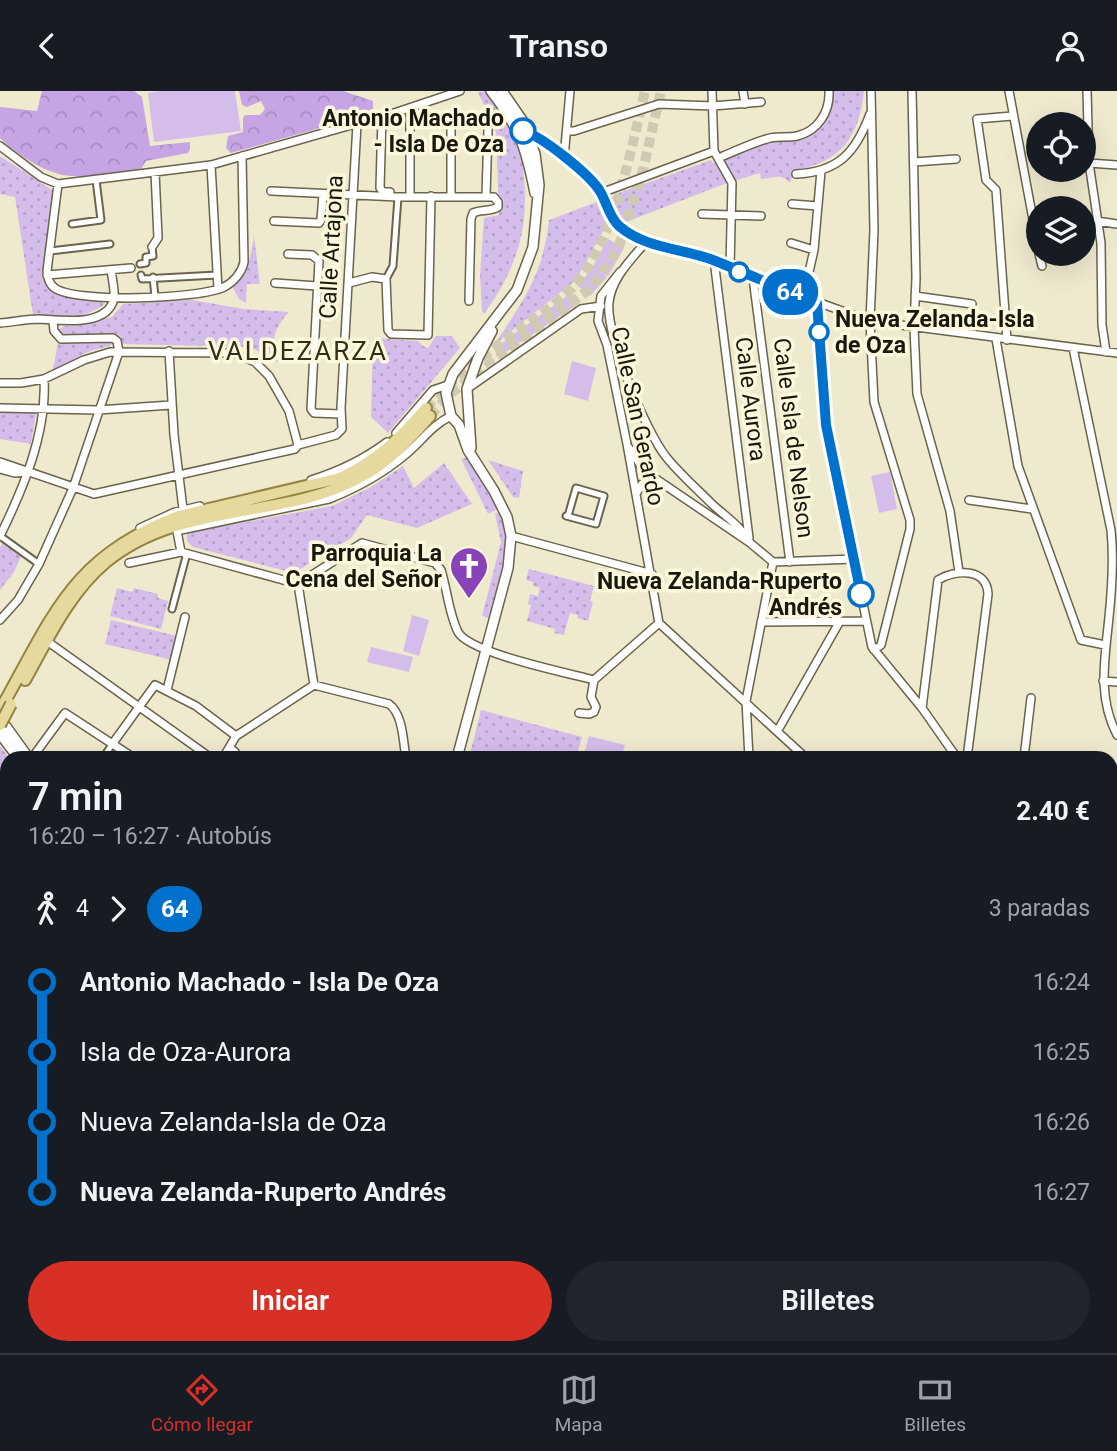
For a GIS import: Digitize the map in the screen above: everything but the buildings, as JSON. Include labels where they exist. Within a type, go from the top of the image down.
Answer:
[{"type":"main road","points":[[0,725],[6,705],[77,593],[123,546],[181,523],[315,495],[341,486],[361,477],[401,448],[428,412]]},
{"type":"main road","points":[[0,719],[25,751]]},
{"type":"main road","points":[[0,733],[14,751]]},
{"type":"street","points":[[0,146],[41,177],[58,184],[96,180],[211,165],[382,117],[460,91]]},
{"type":"street","points":[[491,91],[523,131],[590,176],[614,221],[645,243],[683,250],[714,260],[817,303],[870,321],[1117,353]]},
{"type":"street","points":[[459,751],[508,568],[511,536],[503,508],[472,456],[459,425],[450,416],[446,402],[448,385],[458,367],[517,290],[527,268],[535,239],[538,170],[528,132],[502,91]]},
{"type":"street","points":[[564,158],[570,91]]},
{"type":"street","points":[[712,91],[714,151],[732,183],[730,267]]},
{"type":"street","points":[[743,91],[745,104]]},
{"type":"street","points":[[723,156],[769,139],[793,137],[811,130],[825,114],[829,91]]},
{"type":"street","points":[[871,91],[874,230],[870,321],[874,402],[910,520],[881,645],[874,650]]},
{"type":"street","points":[[912,91],[914,328],[918,394],[950,511],[959,572]]},
{"type":"street","points":[[1009,91],[1028,196]]},
{"type":"street","points":[[1087,91],[1088,112]]},
{"type":"street","points":[[567,131],[659,104],[713,106],[761,102]]},
{"type":"street","points":[[410,108],[410,194]]},
{"type":"street","points":[[796,174],[821,171],[835,165],[854,147],[871,110]]},
{"type":"street","points":[[451,115],[451,196]]},
{"type":"street","points":[[1007,340],[996,190],[986,180],[977,119],[1012,116]]},
{"type":"street","name":"Calle Artajona","points":[[382,117],[380,188],[383,192],[410,194]]},
{"type":"street","points":[[512,119],[525,148],[537,205]]},
{"type":"street","name":"Calle Artajona","points":[[341,414],[357,124]]},
{"type":"street","points":[[486,196],[488,130]]},
{"type":"street","points":[[601,193],[714,151]]},
{"type":"street","points":[[58,184],[47,275],[53,287],[61,291],[114,297],[155,297],[218,289],[231,282],[244,265],[242,156]]},
{"type":"street","points":[[914,162],[956,159]]},
{"type":"street","points":[[1096,164],[1117,166]]},
{"type":"street","points":[[211,165],[218,289]]},
{"type":"street","points":[[803,297],[814,250],[821,171]]},
{"type":"street","points":[[47,275],[111,270],[146,263],[146,257],[153,256],[152,247],[158,238],[155,172]]},
{"type":"street","points":[[72,224],[101,220],[96,180]]},
{"type":"street","points":[[1092,182],[1101,243],[1102,325],[1106,352]]},
{"type":"street","points":[[271,191],[398,197],[410,194],[494,197],[498,207],[492,211],[473,213],[471,219],[469,301]]},
{"type":"street","points":[[274,221],[319,223],[323,194]]},
{"type":"street","points":[[398,197],[395,254],[393,266],[386,279],[388,330],[391,334],[428,335],[431,196]]},
{"type":"street","points":[[792,204],[818,206]]},
{"type":"street","points":[[702,214],[761,216]]},
{"type":"street","points":[[1097,221],[1117,224]]},
{"type":"street","name":"Calle San Gerardo","points":[[645,243],[601,296],[598,321],[607,345],[659,621]]},
{"type":"street","points":[[792,243],[814,250]]},
{"type":"street","points":[[50,251],[110,244]]},
{"type":"street","points":[[0,462],[73,488],[99,494],[296,449],[298,445],[339,433],[342,429],[341,414],[314,413],[311,409],[319,261],[317,258],[288,254]]},
{"type":"street","name":"Calle Aurora","points":[[714,260],[749,542]]},
{"type":"street","points":[[0,323],[40,319],[89,319],[102,313],[114,297],[111,270]]},
{"type":"street","points":[[620,272],[609,302],[612,331],[643,416],[657,444],[676,468],[743,530],[749,542]]},
{"type":"street","points":[[141,275],[142,279],[217,275]]},
{"type":"street","points":[[153,278],[155,297]]},
{"type":"street","points":[[349,283],[372,278],[386,279]]},
{"type":"street","name":"Calle Isla de Nelson","points":[[754,278],[790,562]]},
{"type":"street","points":[[275,283],[317,286]]},
{"type":"street","points":[[915,296],[972,304]]},
{"type":"street","points":[[467,389],[581,309],[609,302]]},
{"type":"street","points":[[817,303],[826,425],[874,650],[922,708],[952,751]]},
{"type":"street","points":[[472,456],[466,405],[467,389],[478,358],[503,311]]},
{"type":"street","points":[[573,314],[588,312],[598,321]]},
{"type":"street","points":[[0,620],[18,600],[39,564],[73,488],[118,352],[117,341],[113,338],[61,339],[54,331],[52,321]]},
{"type":"street","points":[[996,339],[1018,466],[1032,509],[1081,640],[1105,645]]},
{"type":"street","points":[[1073,348],[1111,530],[1113,618],[1105,645],[1103,681],[1117,735]]},
{"type":"street","points":[[169,351],[171,405],[183,509]]},
{"type":"street","points":[[0,383],[44,379],[97,355],[118,352],[229,352],[255,362],[269,376],[285,403],[298,445]]},
{"type":"street","points":[[39,564],[0,536],[20,495],[27,472],[43,408],[44,379]]},
{"type":"street","points":[[123,546],[152,521],[183,509],[341,471],[368,456],[391,438],[433,390],[458,384],[467,389]]},
{"type":"street","points":[[0,408],[98,410],[171,405]]},
{"type":"street","points":[[123,546],[177,531],[329,499],[351,490],[383,472],[407,454],[440,421],[466,405]]},
{"type":"street","points":[[627,445],[643,468],[656,479],[749,542],[773,562],[854,559]]},
{"type":"street","points":[[0,469],[15,473],[27,472]]},
{"type":"street","points":[[636,494],[642,484],[656,479]]},
{"type":"street","points":[[576,488],[604,496],[596,524],[567,516],[576,488]]},
{"type":"street","points":[[969,500],[1032,509]]},
{"type":"street","points":[[172,609],[184,553],[177,531]]},
{"type":"street","points":[[511,536],[652,574]]},
{"type":"street","points":[[129,563],[184,553],[298,584],[362,543],[437,565],[441,570],[459,635],[466,641],[486,651],[594,680]]},
{"type":"street","points":[[748,751],[746,701],[773,562]]},
{"type":"street","points":[[922,708],[938,580],[947,574],[959,572],[980,576],[988,584],[988,594],[968,751]]},
{"type":"street","points":[[298,584],[314,685]]},
{"type":"street","points":[[167,690],[186,617]]},
{"type":"street","points":[[596,707],[591,697],[594,680],[659,621],[799,751]]},
{"type":"street","points":[[778,730],[840,621]]},
{"type":"street","points":[[761,622],[866,621]]},
{"type":"street","points":[[51,644],[201,751]]},
{"type":"street","points":[[1103,681],[1117,682]]},
{"type":"street","points":[[108,751],[155,685],[196,706],[236,736]]},
{"type":"street","points":[[228,751],[236,736],[314,685],[388,704],[394,708],[405,751]]},
{"type":"street","points":[[1025,751],[1031,698]]},
{"type":"street","points":[[596,707],[606,709]]},
{"type":"street","points":[[581,714],[594,712],[596,707]]},
{"type":"street","points":[[35,751],[65,713],[124,751]]},
{"type":"street","points":[[230,748],[234,751]]},
{"type":"shaded area","points":[[235,91],[241,131],[154,142],[148,93]]},
{"type":"shaded area","points":[[487,91],[510,124],[520,146],[525,198],[522,233],[512,266],[484,314],[480,275],[484,218],[499,215],[496,132],[478,92]]},
{"type":"shaded area","points":[[832,91],[864,91],[858,122],[845,145],[835,154],[824,161],[794,170],[790,183],[780,177],[761,179],[760,173],[621,224],[611,198],[616,194],[711,160],[713,163],[769,143],[805,137],[823,122],[830,107]]},
{"type":"shaded area","points":[[0,156],[54,191],[46,274],[53,290],[58,294],[104,301],[103,306],[78,318],[33,315],[15,197],[0,194]]},
{"type":"shaded area","points":[[599,201],[607,224],[576,280],[495,344],[531,286],[542,256],[549,220]]},
{"type":"shaded area","points":[[254,236],[260,284],[247,284],[246,303],[239,299],[232,286],[248,263]]},
{"type":"shaded area","points":[[608,239],[624,248],[608,276],[602,273],[607,277],[590,296],[578,286],[592,268]]},
{"type":"shaded area","points":[[571,293],[578,304],[498,355],[496,347]]},
{"type":"shaded area","points":[[192,300],[244,309],[289,312],[276,330],[278,363],[251,347],[122,344],[121,337],[115,333],[65,336],[58,330],[64,326],[112,317],[123,304]]},
{"type":"shaded area","points":[[436,336],[452,336],[460,348],[388,433],[371,417],[373,338],[418,341],[428,348]]},
{"type":"shaded area","points":[[58,342],[64,344],[113,342],[110,346],[90,351],[53,370]]},
{"type":"shaded area","points":[[572,361],[596,368],[588,401],[564,394]]},
{"type":"shaded area","points":[[0,413],[36,413],[31,444],[0,439]]},
{"type":"shaded area","points":[[470,457],[500,508],[488,514],[461,459]]},
{"type":"shaded area","points":[[488,460],[523,471],[519,498],[513,497]]},
{"type":"shaded area","points":[[444,463],[472,504],[417,528],[367,515],[351,538],[294,573],[193,547],[187,541],[187,533],[332,506],[371,487],[403,466],[414,488]]},
{"type":"shaded area","points":[[890,472],[897,509],[879,513],[871,476]]},
{"type":"shaded area","points":[[503,510],[508,537],[507,551],[493,620],[482,616],[501,542],[495,514]]},
{"type":"shaded area","points":[[4,541],[22,554],[14,572],[0,590],[0,547]]},
{"type":"shaded area","points":[[529,569],[594,586],[588,621],[570,613],[564,635],[554,633],[555,629],[527,621],[531,605],[528,604],[530,594],[538,596],[540,588],[526,580]]},
{"type":"shaded area","points":[[117,588],[132,592],[134,588],[158,594],[158,598],[168,601],[161,629],[110,616]]},
{"type":"shaded area","points":[[412,615],[429,620],[419,656],[403,651]]},
{"type":"shaded area","points":[[111,620],[177,636],[172,660],[105,644]]},
{"type":"shaded area","points":[[371,647],[413,657],[409,672],[367,662]]},
{"type":"shaded area","points":[[481,710],[582,737],[578,751],[471,751]]},
{"type":"shaded area","points":[[589,736],[625,745],[623,751],[585,751]]},
{"type":"green space","points":[[42,91],[134,91],[142,97],[150,146],[190,142],[190,149],[188,153],[146,161],[141,169],[79,177],[52,172],[21,155],[0,138],[0,107],[37,111]]},
{"type":"green space","points":[[239,91],[343,91],[373,101],[373,109],[360,117],[231,153],[226,148],[228,136],[243,132],[245,115],[260,115],[265,109],[261,101],[247,107],[242,105]]},
{"type":"tunnel","points":[[426,408],[471,366],[561,299],[581,277],[594,257],[613,212],[645,91]]},
{"type":"tunnel","points":[[430,416],[450,394],[591,288],[618,249],[643,170],[661,91]]},
{"type":"bus line","name":"64","points":[[523,131],[545,143],[590,176],[614,221],[645,243],[683,250],[714,260],[817,303],[826,425],[861,594]]},
{"type":"place","name":"Antonio Machado - Isla De Oza","points":[[523,131]]},
{"type":"place","name":"Nueva Zelanda-Isla de Oza","points":[[819,332]]},
{"type":"place","name":"Nueva Zelanda-Ruperto Andrés","points":[[861,594]]},
{"type":"place","name":"Parroquia La Cena del Señor","points":[[469,600]]},
{"type":"district","name":"VALDEZARZA","points":[[298,351]]}]
